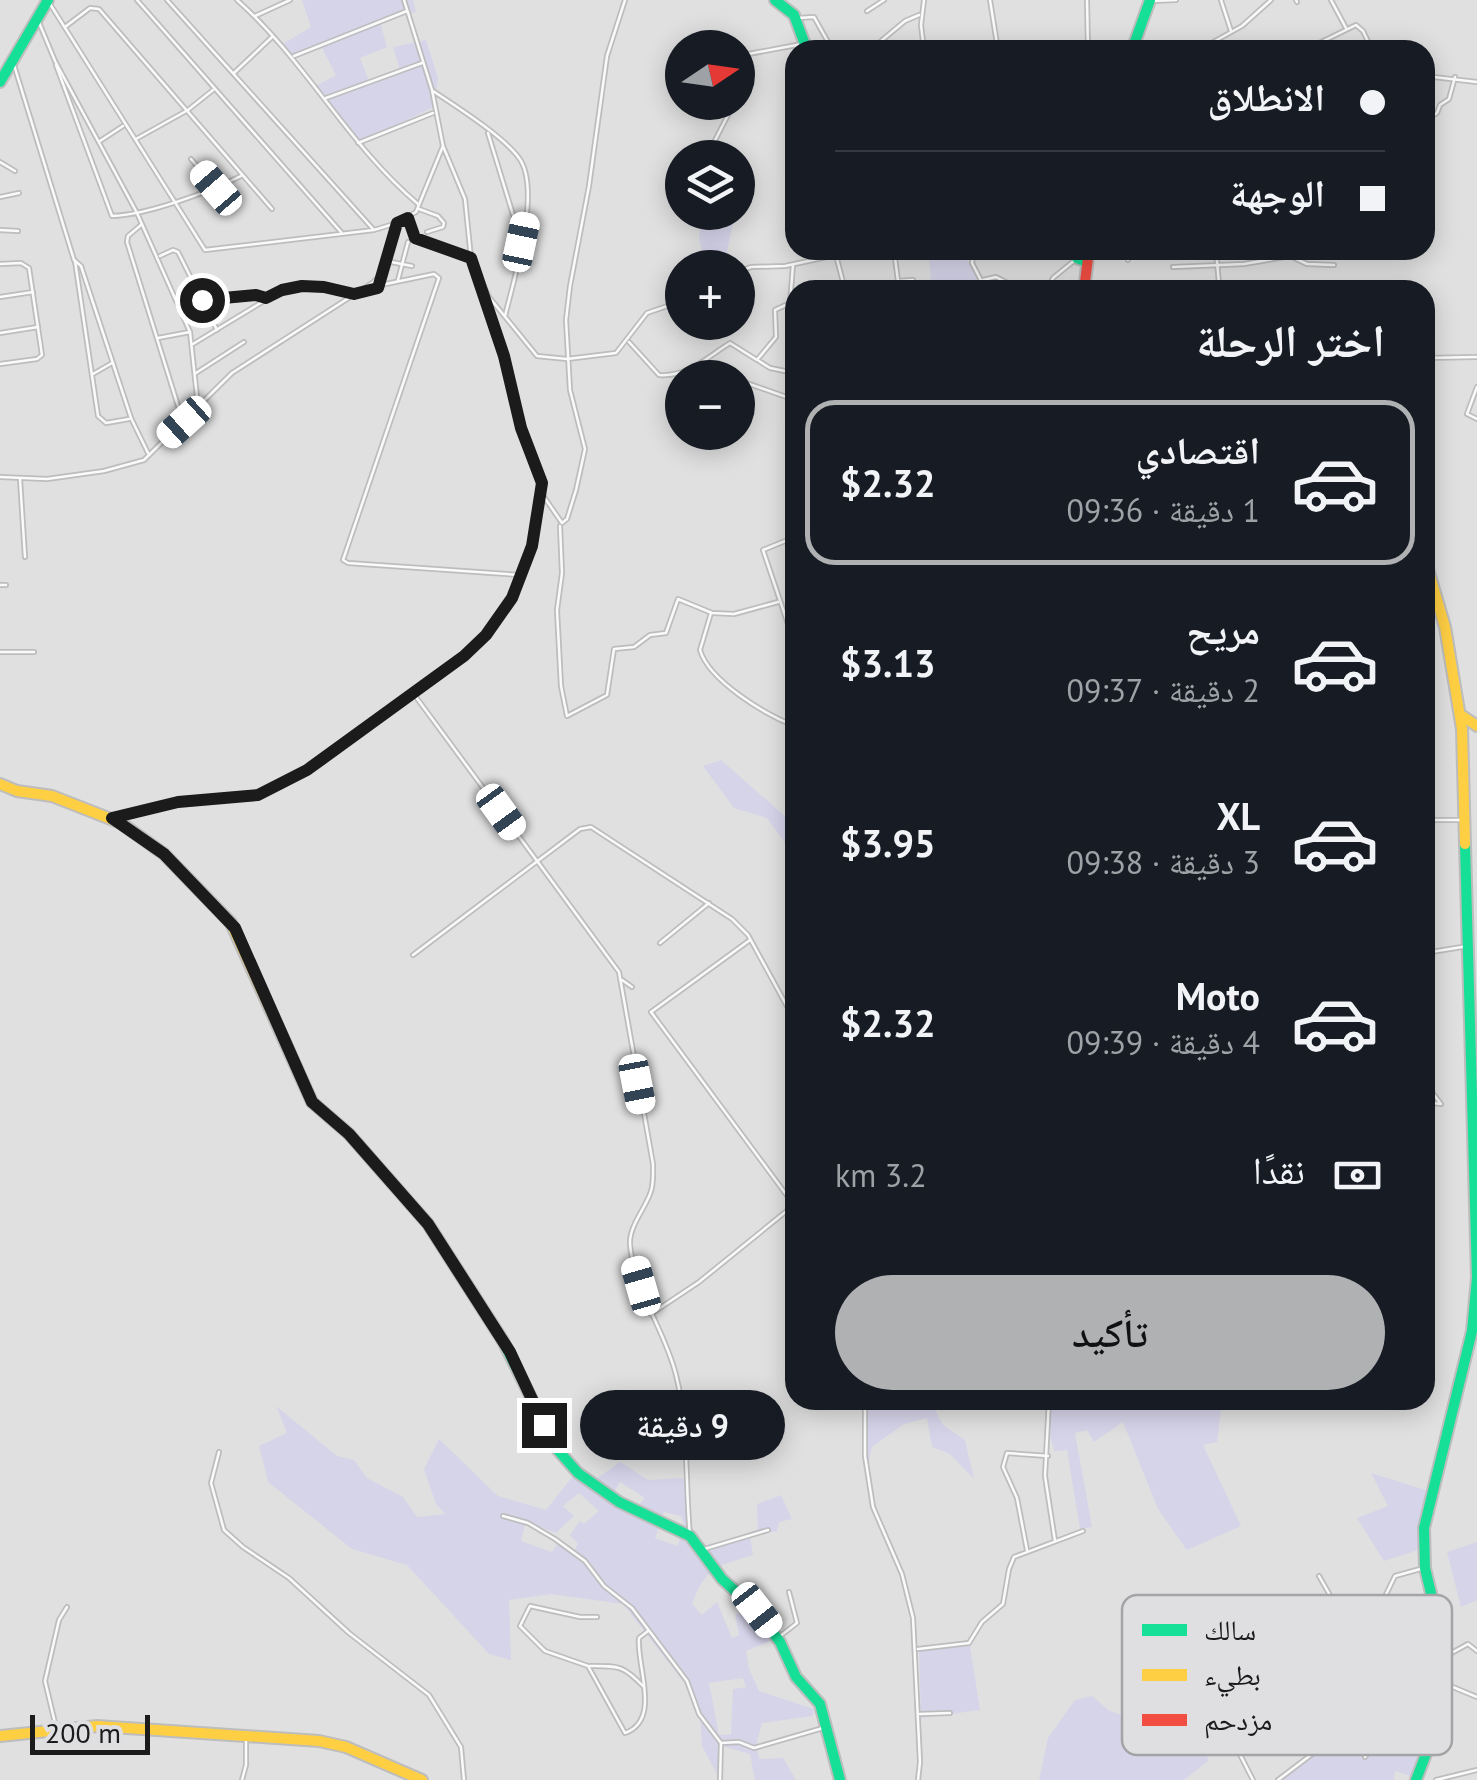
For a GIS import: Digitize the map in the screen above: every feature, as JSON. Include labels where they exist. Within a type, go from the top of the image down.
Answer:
[{"type":"street","points":[[137,0],[342,233]]},
{"type":"street","points":[[167,0],[374,230]]},
{"type":"street","points":[[237,0],[292,56],[358,143],[418,207],[444,223],[443,227],[427,232]]},
{"type":"street","points":[[256,16],[290,0]]},
{"type":"street","points":[[404,0],[432,90],[443,146],[465,199],[471,258],[482,282],[532,353],[567,359],[616,352],[628,341],[638,320],[665,307]]},
{"type":"street","points":[[560,522],[567,519],[585,449],[570,394],[566,320],[608,56],[624,0]]},
{"type":"street","points":[[775,0],[796,18],[804,40]]},
{"type":"street","points":[[868,12],[884,0]]},
{"type":"street","points":[[923,40],[920,14],[924,0]]},
{"type":"street","points":[[990,0],[996,40]]},
{"type":"street","points":[[1087,0],[1088,40]]},
{"type":"street","points":[[1136,40],[1150,1],[1176,0]]},
{"type":"street","points":[[1221,0],[1232,32]]},
{"type":"street","points":[[1217,40],[1271,0]]},
{"type":"street","points":[[1331,0],[1346,28]]},
{"type":"street","points":[[0,82],[45,2]]},
{"type":"street","points":[[45,2],[199,246],[209,251],[374,230],[397,223],[418,207],[443,146]]},
{"type":"street","points":[[64,28],[90,8],[99,9],[272,208]]},
{"type":"street","points":[[292,56],[407,11]]},
{"type":"street","points":[[883,40],[920,14]]},
{"type":"street","points":[[796,18],[814,18],[827,40]]},
{"type":"street","points":[[38,19],[109,213],[137,213],[216,188],[242,175]]},
{"type":"street","points":[[1324,40],[1346,28],[1360,27],[1367,40]]},
{"type":"street","points":[[233,74],[273,36]]},
{"type":"street","points":[[755,53],[785,50]]},
{"type":"street","points":[[12,59],[74,260],[100,420],[109,424],[131,418]]},
{"type":"street","points":[[55,61],[137,213],[190,332],[198,406]]},
{"type":"street","points":[[326,98],[423,62]]},
{"type":"street","points":[[1435,76],[1477,82]]},
{"type":"street","points":[[1435,115],[1448,100],[1455,77]]},
{"type":"street","points":[[134,140],[188,110],[214,89]]},
{"type":"street","points":[[432,90],[519,158],[529,178],[530,200],[505,317]]},
{"type":"street","points":[[73,113],[80,109]]},
{"type":"street","points":[[358,143],[435,112]]},
{"type":"street","points":[[99,142],[125,124]]},
{"type":"street","points":[[488,132],[521,242]]},
{"type":"street","points":[[191,159],[216,188]]},
{"type":"street","points":[[0,162],[15,171]]},
{"type":"street","points":[[0,197],[19,193]]},
{"type":"street","points":[[408,218],[415,238],[471,258]]},
{"type":"street","points":[[380,283],[397,223]]},
{"type":"street","points":[[142,224],[128,236],[127,242],[184,422]]},
{"type":"street","points":[[0,230],[18,231]]},
{"type":"street","points":[[398,282],[408,242]]},
{"type":"street","points":[[158,257],[173,250],[178,252],[218,331]]},
{"type":"street","points":[[74,260],[86,281],[131,418],[148,454]]},
{"type":"street","points":[[755,267],[820,260]]},
{"type":"street","points":[[972,260],[983,280],[1001,280]]},
{"type":"street","points":[[1052,280],[1072,260]]},
{"type":"street","points":[[1217,260],[1219,280]]},
{"type":"street","points":[[1173,268],[1254,260]]},
{"type":"street","points":[[1300,260],[1312,265],[1334,264]]},
{"type":"street","points":[[391,262],[412,266]]},
{"type":"street","points":[[0,264],[28,265],[42,357],[0,364]]},
{"type":"street","points":[[792,280],[794,265]]},
{"type":"street","points":[[0,477],[48,479],[104,471],[144,460],[249,361],[354,294],[380,283],[434,274],[438,278],[343,560],[426,570],[523,575]]},
{"type":"street","points":[[78,288],[86,281]]},
{"type":"street","points":[[112,818],[178,802],[265,793],[320,763],[486,635],[512,598],[532,546],[542,494],[540,472],[521,428],[482,282]]},
{"type":"street","points":[[193,344],[282,290],[324,287],[354,294]]},
{"type":"street","points":[[0,296],[34,292]]},
{"type":"street","points":[[202,300],[256,295],[266,298]]},
{"type":"street","points":[[757,360],[776,337],[775,310],[785,305]]},
{"type":"street","points":[[0,333],[39,327]]},
{"type":"street","points":[[157,338],[190,332]]},
{"type":"street","points":[[628,341],[659,374],[665,374]]},
{"type":"street","points":[[196,373],[244,342]]},
{"type":"street","points":[[704,360],[730,342],[770,368],[785,371]]},
{"type":"street","points":[[1435,358],[1477,357]]},
{"type":"street","points":[[91,374],[114,362]]},
{"type":"street","points":[[755,386],[785,396]]},
{"type":"street","points":[[1477,387],[1467,414],[1477,419]]},
{"type":"street","points":[[20,478],[24,557]]},
{"type":"street","points":[[542,494],[560,522],[562,573],[557,610],[566,716],[606,696],[613,650],[638,645],[650,634],[666,633],[678,599],[712,613],[734,614],[778,602]]},
{"type":"street","points":[[785,541],[763,550],[785,619]]},
{"type":"street","points":[[0,585],[6,586]]},
{"type":"street","points":[[1430,1595],[1424,1568],[1424,1528],[1476,1300],[1474,986],[1467,820],[1471,726],[1461,716],[1435,593]]},
{"type":"street","points":[[712,613],[700,650],[708,666],[769,714],[785,721]]},
{"type":"street","points":[[0,652],[34,652]]},
{"type":"street","points":[[413,693],[612,960],[621,979],[653,1164],[653,1188],[630,1236],[630,1248],[650,1315],[678,1378],[688,1470],[690,1536],[722,1579],[757,1610],[778,1638],[796,1676],[817,1698],[840,1780]]},
{"type":"street","points":[[0,784],[52,796],[112,818],[164,854],[235,928],[312,1102],[349,1134],[428,1224],[510,1352],[556,1448],[578,1473],[619,1502],[690,1536]]},
{"type":"street","points":[[1435,820],[1467,820]]},
{"type":"street","points":[[413,955],[580,829],[591,826],[732,919],[750,940],[785,1003]]},
{"type":"street","points":[[660,943],[709,904]]},
{"type":"street","points":[[750,940],[650,1012],[785,1193]]},
{"type":"street","points":[[1435,951],[1470,946]]},
{"type":"street","points":[[621,979],[632,987]]},
{"type":"street","points":[[650,1315],[785,1212]]},
{"type":"street","points":[[864,1410],[873,1507],[906,1588],[916,1649],[918,1780]]},
{"type":"street","points":[[1048,1410],[1046,1488],[1055,1543]]},
{"type":"street","points":[[219,1452],[211,1483],[224,1530],[243,1548],[289,1578],[349,1633],[429,1695],[461,1747],[464,1780]]},
{"type":"street","points":[[1028,1551],[1018,1498],[1003,1467],[1004,1458],[1007,1453],[1048,1456]]},
{"type":"street","points":[[503,1516],[543,1530],[578,1555],[610,1592],[632,1608],[686,1681],[699,1714],[722,1743],[720,1780]]},
{"type":"street","points":[[700,1550],[768,1530]]},
{"type":"street","points":[[916,1649],[962,1646],[972,1641],[982,1622],[1002,1604],[1011,1563],[1028,1551],[1084,1531]]},
{"type":"street","points":[[1386,1595],[1395,1576],[1424,1568]]},
{"type":"street","points":[[1319,1576],[1328,1595]]},
{"type":"street","points":[[778,1638],[797,1623],[790,1592]]},
{"type":"street","points":[[597,1616],[580,1617],[530,1606],[520,1622],[521,1629],[546,1651],[588,1666],[619,1666],[645,1688]]},
{"type":"street","points":[[56,1728],[45,1681],[59,1620],[67,1607]]},
{"type":"street","points":[[588,1666],[625,1733],[634,1730],[642,1714],[645,1688],[639,1638],[648,1631]]},
{"type":"street","points":[[1452,1653],[1468,1644],[1477,1651]]},
{"type":"street","points":[[1452,1687],[1477,1697]]},
{"type":"street","points":[[918,1714],[950,1712]]},
{"type":"street","points":[[0,1736],[97,1726],[336,1744],[422,1780]]},
{"type":"street","points":[[722,1743],[739,1742],[754,1748],[826,1727]]},
{"type":"street","points":[[242,1780],[246,1736]]},
{"type":"street","points":[[1240,1755],[1253,1780]]},
{"type":"street","points":[[1278,1780],[1310,1755]]},
{"type":"street","points":[[1436,1780],[1477,1770]]},
{"type":"shaded area","points":[[302,0],[413,0],[416,12],[380,22],[387,47],[360,58],[369,81],[400,70],[393,47],[426,40],[438,78],[434,107],[358,143],[316,86],[336,75],[321,46],[292,56],[281,45],[311,27]]},
{"type":"shaded area","points":[[700,230],[732,230],[727,250],[702,250]]},
{"type":"shaded area","points":[[929,260],[967,260],[981,280],[931,280]]},
{"type":"shaded area","points":[[721,760],[785,816],[785,842],[767,818],[734,808],[703,766]]},
{"type":"shaded area","points":[[276,1406],[337,1456],[354,1460],[367,1478],[403,1497],[417,1517],[445,1514],[436,1504],[424,1469],[439,1439],[498,1496],[546,1510],[573,1476],[586,1486],[620,1462],[648,1480],[682,1478],[691,1488],[688,1511],[701,1546],[750,1536],[753,1555],[714,1570],[692,1604],[702,1615],[717,1602],[732,1638],[739,1635],[735,1615],[751,1609],[775,1639],[746,1651],[759,1691],[814,1709],[813,1716],[762,1723],[757,1742],[759,1759],[783,1758],[796,1780],[755,1780],[750,1754],[722,1746],[718,1776],[702,1746],[700,1715],[686,1685],[623,1604],[551,1594],[509,1600],[511,1660],[489,1654],[407,1565],[352,1549],[268,1482],[259,1446],[287,1433]],"holes":[[[620,1482],[645,1498],[633,1512],[610,1500]],[[579,1493],[599,1511],[584,1524],[580,1521],[570,1535],[578,1544],[573,1552],[558,1542],[552,1552],[521,1541],[526,1521],[556,1533],[574,1516],[563,1506]],[[664,1512],[681,1516],[684,1523],[678,1546],[655,1538]],[[743,1678],[746,1687],[733,1689],[731,1734],[719,1735],[709,1683]]]},
{"type":"shaded area","points":[[865,1410],[935,1410],[943,1425],[965,1440],[974,1479],[950,1454],[932,1447],[927,1418],[904,1424],[872,1447],[867,1469]]},
{"type":"shaded area","points":[[1049,1410],[1221,1410],[1217,1442],[1203,1445],[1241,1526],[1187,1550],[1158,1509],[1123,1422],[1094,1442],[1087,1430],[1075,1433],[1092,1527],[1080,1529],[1067,1450],[1054,1451],[1048,1426]]},
{"type":"shaded area","points":[[1371,1473],[1432,1492],[1418,1550],[1384,1561],[1357,1518],[1388,1506]]},
{"type":"shaded area","points":[[781,1495],[792,1519],[779,1522],[777,1531],[758,1535],[757,1504]]},
{"type":"shaded area","points":[[1477,1542],[1477,1600],[1461,1607],[1447,1552]]},
{"type":"shaded area","points":[[969,1640],[980,1710],[921,1718],[919,1648],[960,1645]]},
{"type":"shaded area","points":[[1092,1696],[1108,1710],[1122,1715],[1122,1755],[1206,1755],[1209,1760],[1184,1780],[1039,1780],[1048,1738],[1075,1700]]},
{"type":"shaded area","points":[[1309,1755],[1424,1755],[1423,1780],[1395,1771],[1394,1780],[1278,1780]]},
{"type":"traffic: fast","points":[[0,82],[48,0]]},
{"type":"traffic: fast","points":[[775,0],[794,15],[803,40]]},
{"type":"traffic: fast","points":[[1136,40],[1150,0]]},
{"type":"traffic: fast","points":[[1082,260],[1087,262]]},
{"type":"traffic: fast","points":[[1431,1595],[1425,1568],[1424,1528],[1472,1331],[1477,1278],[1465,844]]},
{"type":"traffic: fast","points":[[503,1341],[556,1448],[578,1473],[619,1502],[690,1536],[722,1579],[757,1611],[780,1642],[796,1677],[820,1704],[840,1780]]},
{"type":"traffic: fast","points":[[1416,1780],[1426,1755]]},
{"type":"traffic: slow","points":[[1435,593],[1445,627],[1462,729],[1465,844]]},
{"type":"traffic: slow","points":[[1461,715],[1477,726]]},
{"type":"traffic: slow","points":[[0,784],[52,796],[121,823],[164,854],[231,923],[312,1102],[349,1134],[428,1224],[503,1341]]},
{"type":"traffic: slow","points":[[0,1736],[97,1726],[319,1741],[346,1747],[422,1780]]},
{"type":"traffic: jam","points":[[1085,280],[1088,260]]},
{"type":"route","points":[[202,300],[256,295],[266,298],[302,286],[354,294],[378,288],[397,223],[408,218],[415,238],[471,258],[504,356],[525,442],[540,472],[542,494],[537,526],[523,575],[486,635],[464,656],[336,752],[270,791],[230,799],[178,802],[112,818],[164,854],[238,932],[249,966],[312,1102],[349,1134],[418,1210],[510,1352],[544,1425]]}]
